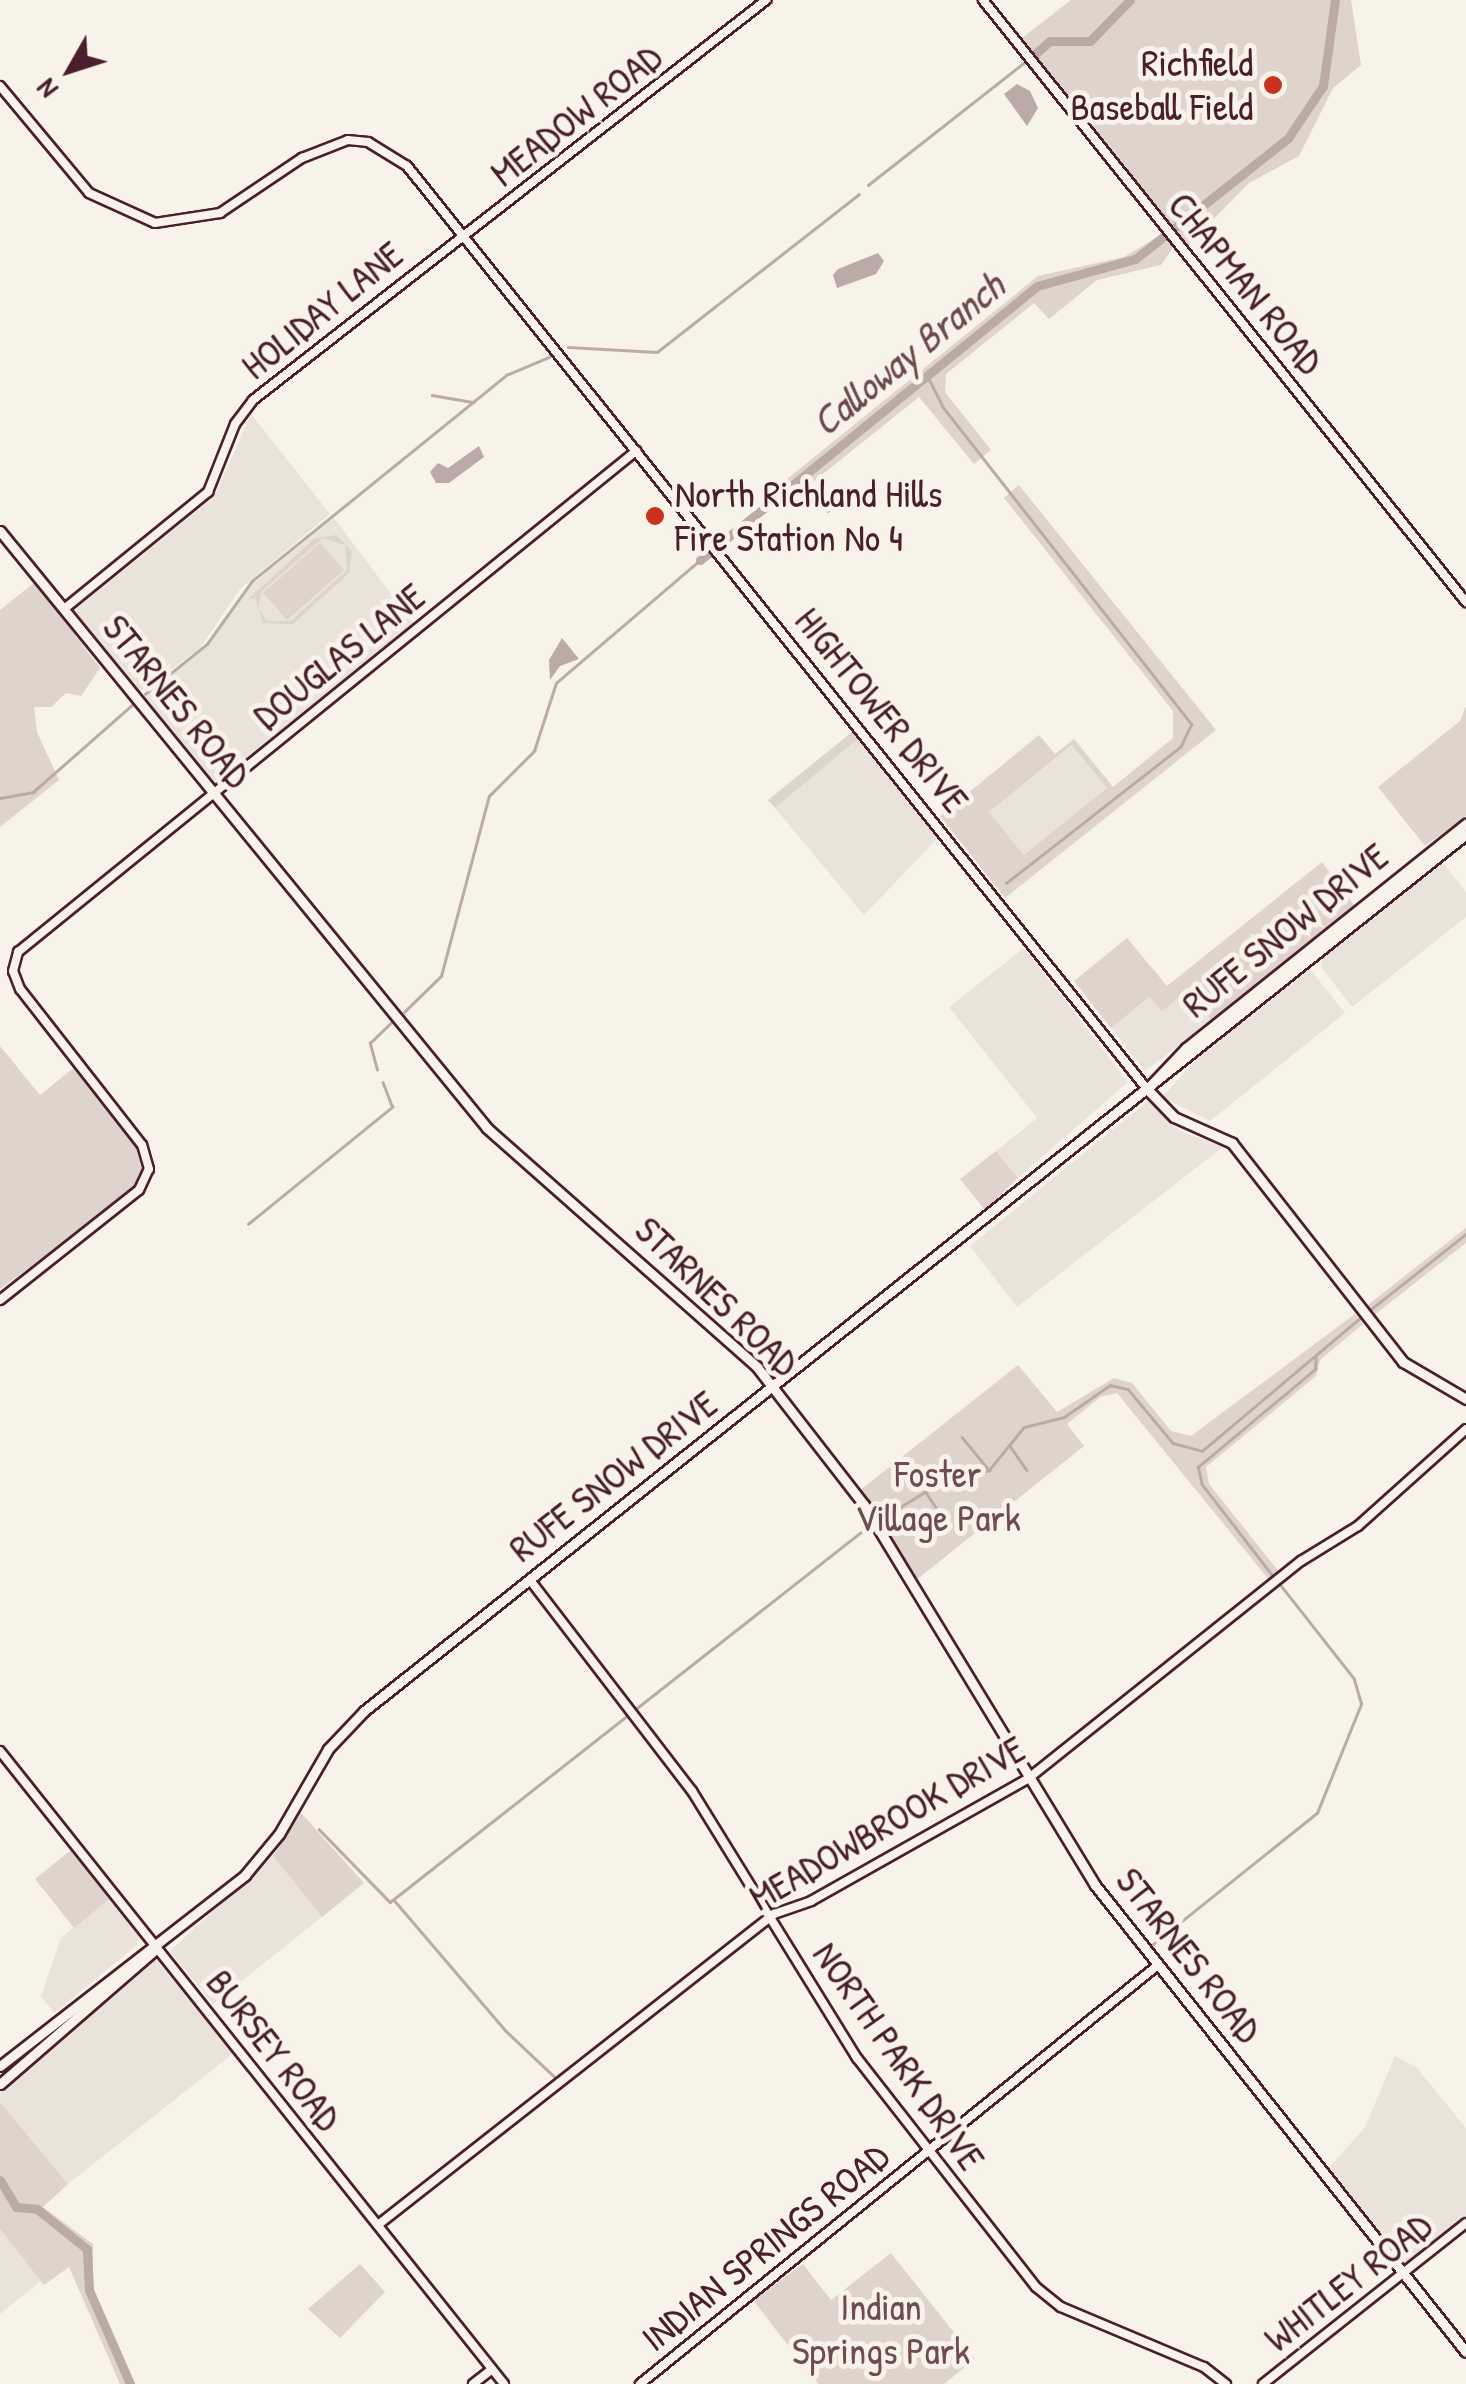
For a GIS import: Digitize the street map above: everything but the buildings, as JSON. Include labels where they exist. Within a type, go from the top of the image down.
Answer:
[{"type":"main road","name":"STARNES ROAD","points":[[0,531],[487,1128],[732,1340],[774,1387],[875,1523],[1095,1885],[1466,2352]]},
{"type":"main road","name":"RUFE SNOW DRIVE","points":[[1147,1089],[1186,1048],[1466,824]]},
{"type":"main road","name":"RUFE SNOW DRIVE","points":[[0,2084],[73,2026],[262,1857],[315,1767],[352,1722],[1466,834]]},
{"type":"main road","points":[[1160,1105],[1162,1080]]},
{"type":"main road","name":"HIGHTOWER DRIVE","points":[[1147,1089],[1160,1105],[1235,1146],[1410,1368],[1466,1400]]},
{"type":"main road","name":"RUFE SNOW DRIVE","points":[[0,2066],[157,1947]]},
{"type":"main road","points":[[65,2015],[73,2026]]},
{"type":"street","name":"MEADOW ROAD","points":[[464,231],[507,205],[766,0]]},
{"type":"street","name":"CHAPMAN ROAD","points":[[983,0],[1466,602]]},
{"type":"street","name":"HIGHTOWER DRIVE","points":[[0,86],[89,193],[135,218],[181,224],[220,214],[302,158],[357,140],[408,166],[464,231],[1147,1089]]},
{"type":"street","name":"HOLIDAY LANE","points":[[64,609],[208,492],[236,424],[253,400],[464,231]]},
{"type":"street","name":"DOUGLAS LANE","points":[[0,1300],[140,1190],[149,1169],[142,1145],[20,988],[15,956],[636,451]]},
{"type":"street","name":"MEADOWBROOK DRIVE","points":[[378,2225],[770,1918],[810,1902],[1029,1778],[1302,1561],[1358,1526],[1466,1429]]},
{"type":"street","name":"NORTH PARK DRIVE","points":[[530,1580],[692,1791],[856,2058],[1048,2299],[1204,2367],[1226,2384]]},
{"type":"street","name":"BURSEY ROAD","points":[[0,1752],[504,2384]]},
{"type":"street","name":"INDIAN SPRINGS ROAD","points":[[640,2384],[1158,1965]]},
{"type":"street","name":"WHITLEY ROAD","points":[[1264,2384],[1466,2223]]},
{"type":"street","points":[[473,2384],[492,2369]]},
{"type":"shaded area","points":[[1017,84],[1030,91],[1038,108],[1027,126],[1004,94]]},
{"type":"shaded area","points":[[878,253],[884,261],[876,274],[837,288],[833,275],[838,269]]},
{"type":"shaded area","points":[[251,414],[330,514],[240,589],[200,648],[140,692],[74,611],[214,497]]},
{"type":"shaded area","points":[[479,446],[484,457],[449,483],[436,483],[430,472],[438,463],[448,468]]},
{"type":"shaded area","points":[[334,518],[413,623],[214,785],[144,698],[209,644],[250,586]]},
{"type":"shaded area","points":[[562,638],[579,659],[560,666],[550,680],[549,660]]},
{"type":"shaded area","points":[[858,739],[938,838],[864,915],[775,808]]},
{"type":"shaded area","points":[[1073,745],[1108,788],[1024,855],[989,812]]},
{"type":"shaded area","points":[[1443,863],[1466,892],[1466,917],[1352,1007],[1321,967],[1322,958]]},
{"type":"shaded area","points":[[1024,948],[1128,1082],[1018,1178],[996,1151],[1037,1118],[949,1007]]},
{"type":"shaded area","points":[[1310,969],[1345,1013],[1210,1121],[1162,1097],[1198,1058]]},
{"type":"shaded area","points":[[1186,991],[1212,1021],[1145,1071],[1111,1028],[1151,997]]},
{"type":"shaded area","points":[[1148,1101],[1180,1131],[1223,1147],[1017,1307],[970,1246]]},
{"type":"shaded area","points":[[273,1856],[322,1917],[213,2004],[170,1951]]},
{"type":"shaded area","points":[[109,1899],[138,1936],[137,1945],[54,2013],[41,1996],[61,1938]]},
{"type":"shaded area","points":[[154,1958],[235,2052],[68,2184],[0,2102],[0,2088]]},
{"type":"shaded area","points":[[1395,2056],[1416,2067],[1466,2128],[1466,2215],[1405,2265],[1328,2169],[1365,2127]]},
{"type":"shaded area","points":[[0,2229],[41,2281],[0,2314]]},
{"type":"green space","points":[[1071,0],[1351,0],[1361,65],[1333,88],[1299,156],[1249,183],[1187,246],[1022,38]]},
{"type":"green space","points":[[1164,233],[1174,246],[1161,265],[1097,280],[1049,319],[1034,303],[946,374],[945,392],[991,450],[974,464],[919,397],[783,506],[771,492],[1038,276],[1124,257]]},
{"type":"green space","points":[[1019,485],[1216,730],[1005,898],[940,816],[1039,735],[1055,754],[1074,739],[1113,787],[1173,738],[1173,711],[1004,498]],"holes":[[[1072,745],[1107,788],[1024,855],[989,812]]]},
{"type":"green space","points":[[336,535],[352,551],[349,573],[293,624],[263,623],[258,609],[267,621],[291,621],[347,570],[345,545],[323,538],[262,591],[258,608],[255,598],[247,600],[314,539]]},
{"type":"green space","points":[[320,543],[344,570],[287,620],[263,593]]},
{"type":"green space","points":[[35,582],[100,668],[81,696],[66,693],[51,707],[34,707],[37,732],[59,780],[0,827],[0,610]]},
{"type":"green space","points":[[1466,706],[1466,816],[1425,846],[1378,787],[1460,721]]},
{"type":"green space","points":[[852,732],[858,739],[775,808],[768,800]]},
{"type":"green space","points":[[1322,862],[1354,905],[1212,1021],[1186,992],[1162,1011],[1150,997],[1111,1028],[1074,981],[1127,938],[1167,986]]},
{"type":"green space","points":[[0,1046],[40,1095],[76,1066],[139,1149],[144,1171],[133,1191],[0,1289]]},
{"type":"green space","points":[[996,1151],[1018,1178],[985,1210],[960,1179]]},
{"type":"green space","points":[[1466,1228],[1466,1243],[1373,1316],[1365,1307]]},
{"type":"green space","name":"Foster Village Park","points":[[1355,1314],[1363,1324],[1320,1360],[1316,1376],[1206,1467],[1209,1484],[1280,1573],[1270,1581],[1117,1393],[1100,1397],[1067,1424],[1084,1446],[915,1581],[859,1491],[1018,1365],[1057,1412],[1114,1378],[1132,1383],[1171,1431],[1191,1436]]},
{"type":"green space","points":[[301,1813],[364,1883],[322,1917],[273,1856]]},
{"type":"green space","points":[[71,1850],[109,1899],[74,1928],[35,1879]]},
{"type":"green space","points":[[0,2102],[68,2184],[43,2207],[93,2244],[93,2289],[133,2384],[120,2384],[69,2267],[44,2285],[0,2229]]},
{"type":"green space","name":"Indian Springs Park","points":[[891,2253],[975,2359],[944,2384],[818,2384],[753,2300],[803,2264],[831,2300]]},
{"type":"green space","points":[[360,2264],[385,2292],[340,2338],[308,2309]]},
{"type":"waterway","points":[[1036,53],[1050,41],[1090,41],[1130,0]]},
{"type":"waterway","name":"Calloway Branch","points":[[700,560],[1037,286],[1135,259],[1288,138],[1323,86],[1335,0]]},
{"type":"waterway","points":[[868,185],[1025,62]]},
{"type":"waterway","points":[[568,347],[657,352],[859,194]]},
{"type":"waterway","points":[[145,694],[207,644],[252,581],[506,375],[549,357]]},
{"type":"waterway","points":[[929,379],[943,407],[1192,724],[1181,747],[1007,883]]},
{"type":"waterway","points":[[432,395],[473,402]]},
{"type":"waterway","points":[[805,475],[795,490],[828,511]]},
{"type":"waterway","name":"Calloway Branch","points":[[404,1012],[441,976],[489,796],[534,751],[556,683],[700,560]]},
{"type":"waterway","points":[[0,798],[33,792],[132,705]]},
{"type":"waterway","points":[[377,1070],[370,1043],[392,1022]]},
{"type":"waterway","points":[[248,1224],[392,1107],[383,1083]]},
{"type":"waterway","points":[[1370,1310],[1466,1234]]},
{"type":"waterway","points":[[877,1521],[933,1487],[989,1470],[1024,1427],[1064,1417],[1110,1385],[1128,1389],[1173,1443],[1202,1451],[1359,1319]]},
{"type":"waterway","points":[[1274,1578],[1202,1485],[1198,1467],[1315,1369],[1316,1356]]},
{"type":"waterway","points":[[962,1437],[989,1470]]},
{"type":"waterway","points":[[1010,1446],[1027,1470]]},
{"type":"waterway","points":[[927,1494],[937,1509]]},
{"type":"waterway","points":[[319,1829],[390,1902],[870,1525]]},
{"type":"waterway","points":[[1152,1945],[1317,1813],[1361,1704],[1354,1679],[1280,1585]]},
{"type":"waterway","points":[[395,1901],[505,2030],[558,2080]]},
{"type":"waterway","points":[[0,2180],[16,2207],[37,2209],[87,2249],[89,2290],[130,2384]]},
{"type":"place","name":"Richfield Baseball Field","points":[[1273,85]]},
{"type":"place","name":"North Richland Hills Fire Station No 4","points":[[655,516]]}]
